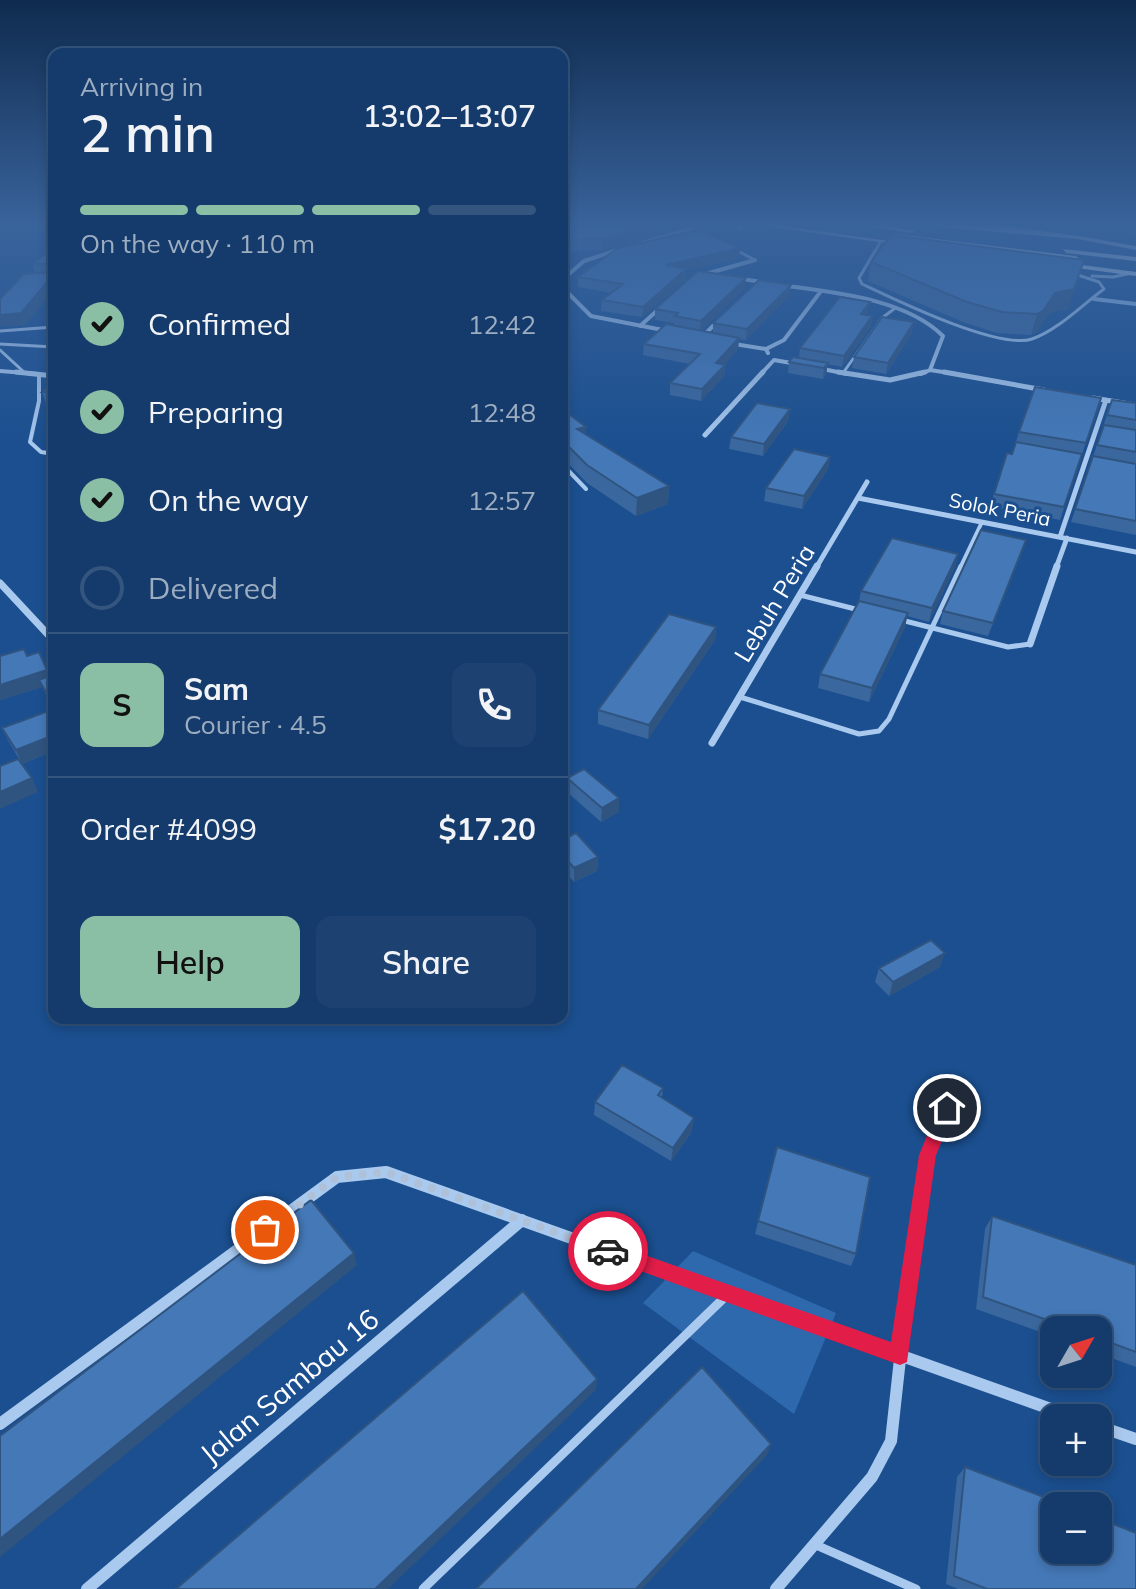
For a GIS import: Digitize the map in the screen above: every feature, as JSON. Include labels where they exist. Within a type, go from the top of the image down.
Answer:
[{"type":"street","points":[[575,300],[591,316],[671,332]]},
{"type":"street","points":[[686,335],[766,349],[784,340],[814,300]]},
{"type":"street","points":[[871,300],[931,324],[943,336],[930,370]]},
{"type":"street","points":[[640,326],[662,307]]},
{"type":"street","points":[[701,338],[723,316]]},
{"type":"street","points":[[766,349],[774,360],[801,365]]},
{"type":"street","points":[[705,435],[774,360]]},
{"type":"street","points":[[815,368],[899,381],[930,370],[1047,390]]},
{"type":"street","points":[[0,371],[48,376]]},
{"type":"street","points":[[1091,398],[1136,405]]},
{"type":"street","points":[[1030,644],[1106,400]]},
{"type":"street","points":[[1070,459],[1098,464]]},
{"type":"street","name":"Lebuh Peria","points":[[712,743],[867,482]]},
{"type":"street","name":"Solok Peria","points":[[858,498],[1136,552]]},
{"type":"street","points":[[0,583],[48,635]]},
{"type":"street","points":[[776,1589],[872,1477],[891,1441],[928,1155],[957,1084]]},
{"type":"street","points":[[0,1424],[337,1177],[386,1172],[1040,1405]]},
{"type":"street","name":"Jalan Sambau 16","points":[[87,1589],[522,1220]]},
{"type":"street","points":[[1112,1431],[1136,1439]]},
{"type":"lane","points":[[900,300],[981,334],[1008,341],[1031,340],[1088,300]]},
{"type":"lane","points":[[843,373],[882,318],[894,309]]},
{"type":"lane","points":[[0,331],[48,327]]},
{"type":"lane","points":[[0,347],[48,347]]},
{"type":"lane","points":[[0,347],[25,373]]},
{"type":"lane","points":[[39,375],[39,401],[29,421],[28,435],[34,446],[48,454]]},
{"type":"lane","points":[[1095,431],[1109,433]]},
{"type":"lane","points":[[568,470],[586,489]]},
{"type":"lane","points":[[740,697],[859,734],[879,731],[889,719],[982,522]]},
{"type":"lane","points":[[800,595],[873,613]]},
{"type":"lane","points":[[888,617],[1008,647],[1030,644]]},
{"type":"lane","points":[[423,1589],[728,1294]]},
{"type":"lane","points":[[816,1545],[916,1589]]},
{"type":"shaded area","points":[[693,1251],[836,1313],[794,1414],[643,1303]]},
{"type":"building","points":[[0,300],[32,300],[21,313],[0,315]]},
{"type":"building","points":[[603,300],[651,300],[643,307]]},
{"type":"building","points":[[665,300],[723,300],[701,321],[655,309]]},
{"type":"building","points":[[737,300],[776,300],[747,329],[713,323]]},
{"type":"building","points":[[838,300],[870,302],[861,314],[872,316],[844,356],[800,348]]},
{"type":"building","points":[[963,300],[1050,300],[1037,314],[1002,312]]},
{"type":"building","points":[[882,317],[914,322],[888,363],[854,357]]},
{"type":"building","points":[[666,324],[739,338],[716,363],[725,365],[702,389],[670,383],[700,354],[644,344]]},
{"type":"building","points":[[793,357],[828,363],[824,368],[789,362]]},
{"type":"building","points":[[1035,387],[1101,398],[1086,443],[1019,432]]},
{"type":"building","points":[[1112,400],[1136,403],[1136,420],[1107,415]]},
{"type":"building","points":[[757,403],[790,409],[764,444],[731,437]]},
{"type":"building","points":[[568,414],[586,427],[577,429],[669,486],[637,498],[587,465],[568,446]]},
{"type":"building","points":[[1104,425],[1136,430],[1136,452],[1097,445]]},
{"type":"building","points":[[1016,442],[1082,454],[1064,507],[994,494],[1007,453],[1012,454]]},
{"type":"building","points":[[794,449],[830,457],[804,496],[766,488]]},
{"type":"building","points":[[1093,456],[1136,464],[1136,521],[1075,509]]},
{"type":"building","points":[[981,530],[1026,540],[993,623],[943,611]]},
{"type":"building","points":[[892,538],[958,554],[932,608],[861,591]]},
{"type":"building","points":[[859,601],[908,613],[872,688],[820,674]]},
{"type":"building","points":[[669,614],[716,627],[649,725],[598,710]]},
{"type":"building","points":[[24,649],[27,656],[39,652],[47,670],[0,685],[0,656]]},
{"type":"building","points":[[48,676],[48,696],[39,680]]},
{"type":"building","points":[[48,711],[48,737],[16,750],[2,728]]},
{"type":"building","points":[[18,759],[32,778],[0,792],[0,766]]},
{"type":"building","points":[[584,769],[619,798],[602,808],[568,777]]},
{"type":"building","points":[[576,833],[598,857],[574,868],[568,861],[568,837]]},
{"type":"building","points":[[931,940],[945,953],[893,982],[879,968]]},
{"type":"building","points":[[622,1065],[663,1088],[658,1095],[694,1118],[673,1148],[595,1102]]},
{"type":"building","points":[[777,1147],[870,1177],[856,1254],[758,1221]]},
{"type":"building","points":[[311,1200],[354,1253],[0,1539],[0,1436]]},
{"type":"building","points":[[992,1216],[1136,1265],[1136,1352],[1112,1343],[1112,1316],[1040,1317],[983,1297]]},
{"type":"building","points":[[523,1291],[597,1379],[375,1589],[176,1589]]},
{"type":"building","points":[[702,1367],[771,1444],[636,1589],[476,1589]]},
{"type":"building","points":[[965,1467],[1040,1496],[1040,1564],[1112,1564],[1112,1524],[1136,1533],[1136,1589],[987,1589],[954,1576]]},
{"type":"waterway","points":[[1104,300],[1136,304]]},
{"type":"way so far","points":[[265,1230],[337,1177],[386,1172],[608,1251]]},
{"type":"route","points":[[608,1251],[900,1355],[928,1155],[947,1108]]}]
